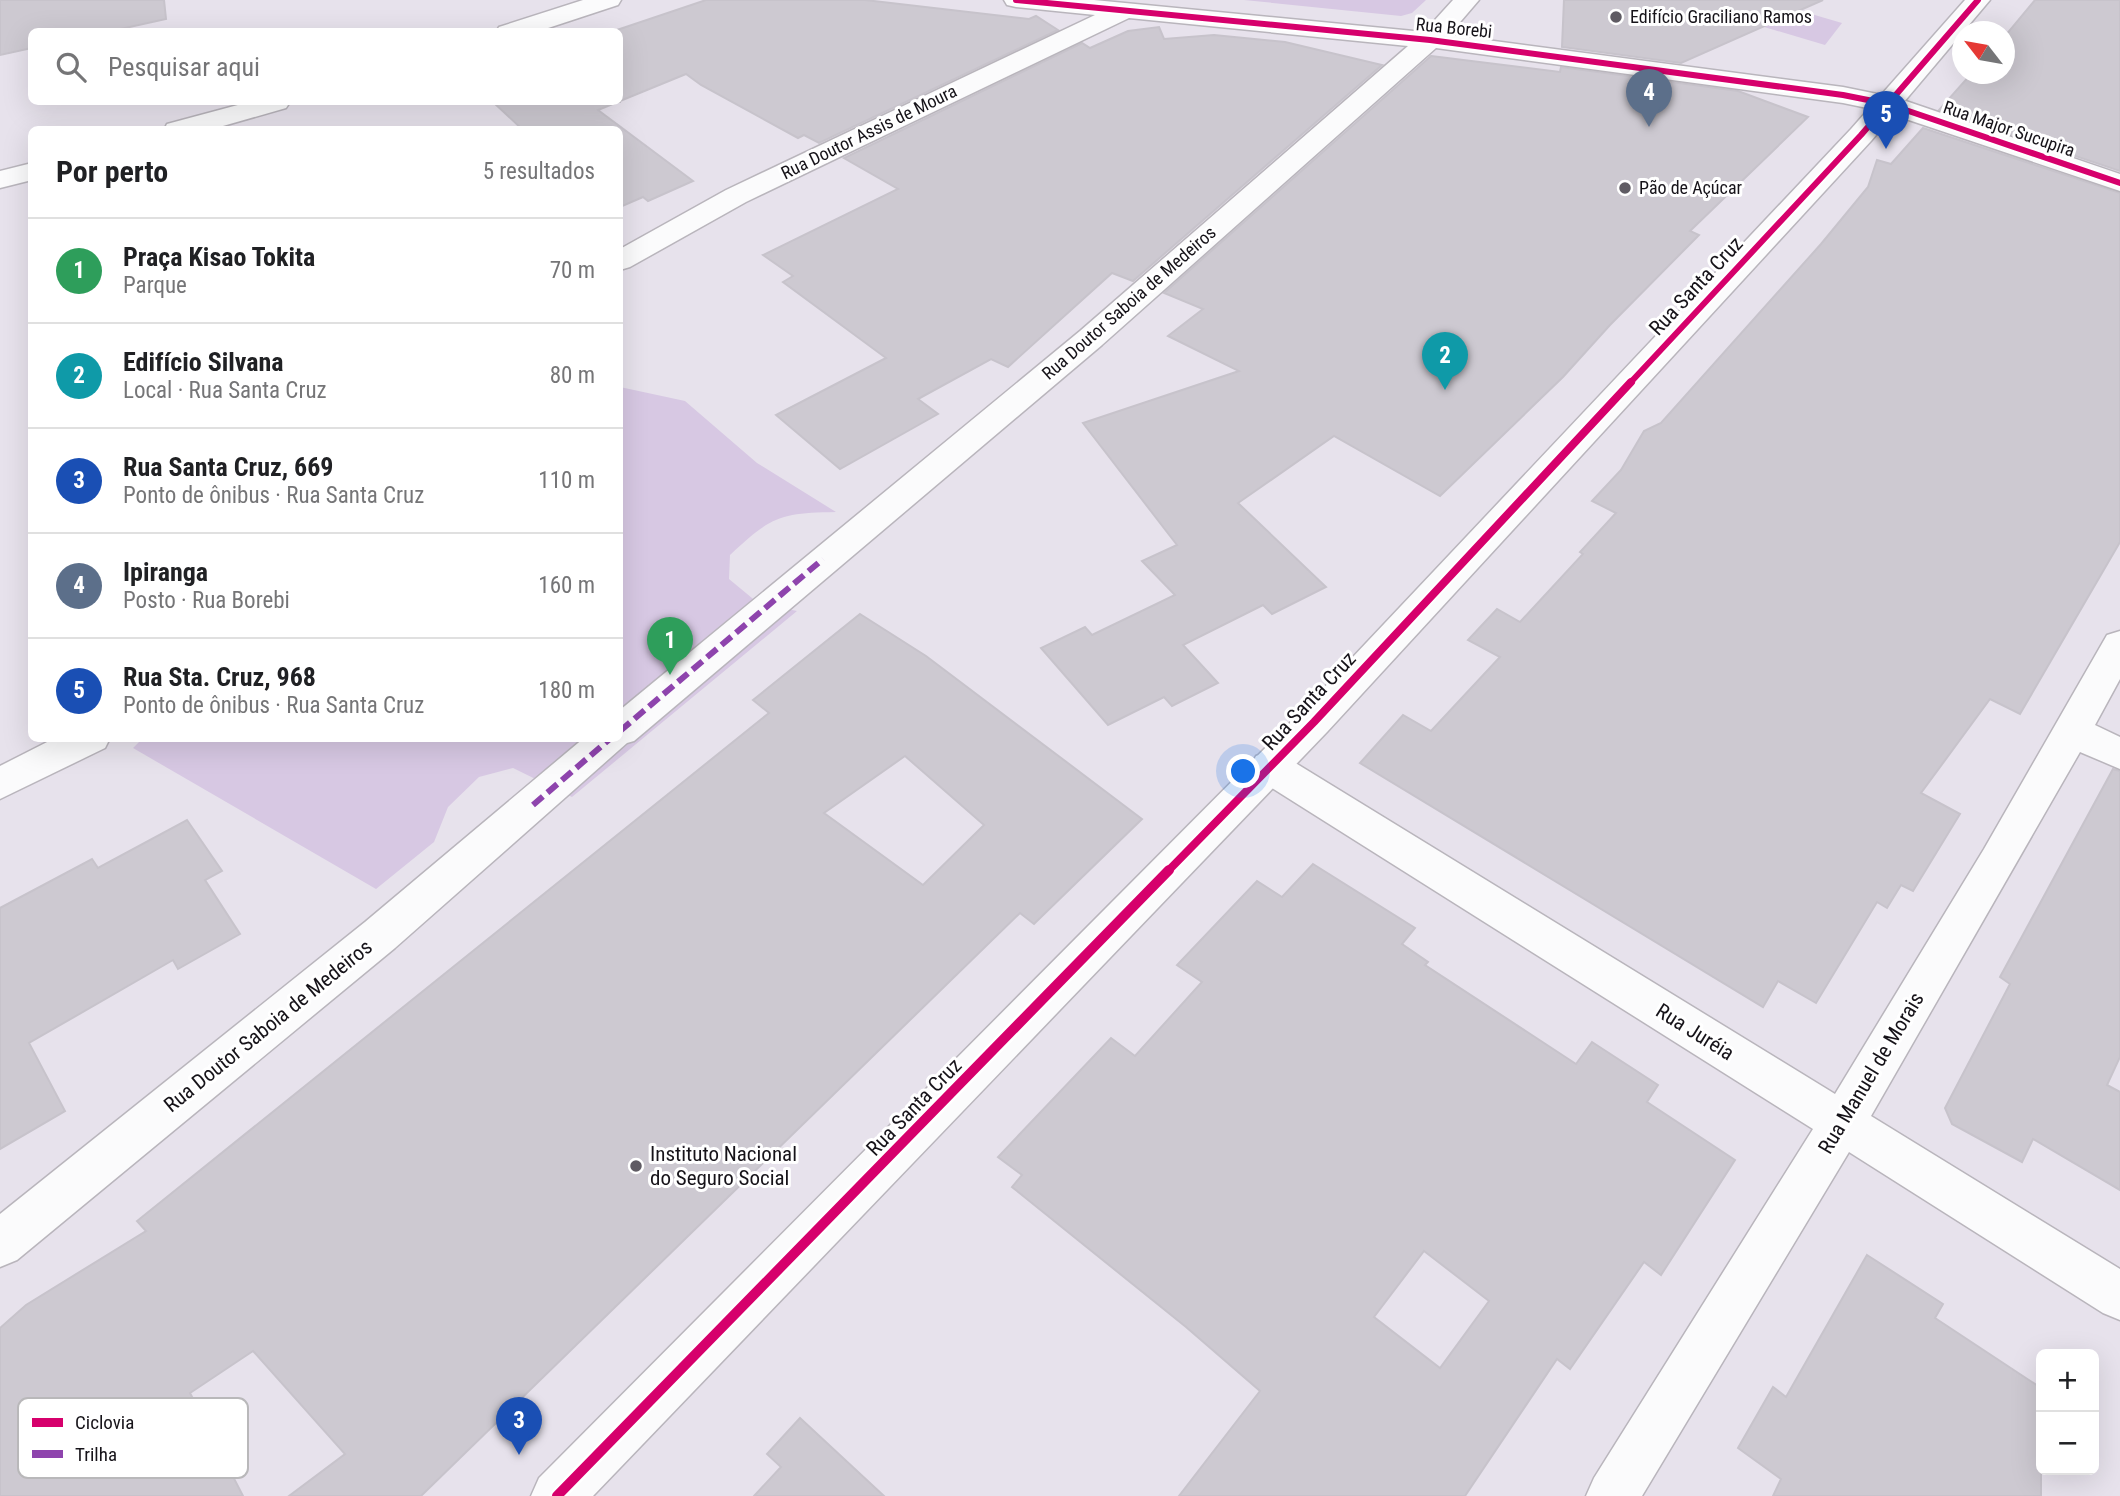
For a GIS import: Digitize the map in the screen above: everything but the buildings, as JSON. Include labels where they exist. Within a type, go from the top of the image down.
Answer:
[{"type":"street","points":[[521,28],[609,0]]},
{"type":"street","name":"Rua Borebi","points":[[1016,0],[1430,40],[1832,93],[1888,104]]},
{"type":"street","name":"Rua Doutor Assis de Moura","points":[[623,259],[736,196],[1124,11],[1157,0]]},
{"type":"street","name":"Rua Doutor Saboia de Medeiros","points":[[623,728],[1091,338],[1430,40],[1467,0]]},
{"type":"street","name":"Rua Santa Cruz","points":[[557,1496],[1270,767],[1888,104],[1978,0]]},
{"type":"street","name":"Rua Major Sucupira","points":[[1888,104],[2120,183]]},
{"type":"street","points":[[191,126],[265,105]]},
{"type":"street","points":[[0,180],[28,172]]},
{"type":"street","name":"Rua Manuel de Morais","points":[[1612,1496],[1841,1124],[2073,730],[2120,645]]},
{"type":"street","points":[[2073,730],[2120,754]]},
{"type":"street","points":[[0,784],[83,742]]},
{"type":"street","name":"Rua Doutor Saboia de Medeiros","points":[[0,1244],[380,935],[606,742]]},
{"type":"street","name":"Rua Juréia","points":[[1270,767],[2120,1296]]},
{"type":"shaded area","points":[[1244,0],[1426,0],[1412,13],[1401,16]]},
{"type":"shaded area","points":[[1763,0],[1842,23],[1825,45],[1727,16]]},
{"type":"shaded area","points":[[623,388],[685,401],[757,463],[836,512],[778,519],[756,532],[730,555],[729,579],[758,603],[797,611],[572,797],[513,768],[479,777],[448,807],[434,842],[376,889],[133,748],[139,742],[623,742]]},
{"type":"marked path","points":[[623,728],[823,559]]},
{"type":"marked path","points":[[533,805],[606,742]]},
{"type":"cycle path","points":[[1016,0],[1430,40],[1843,95],[1888,104],[2120,183]]},
{"type":"cycle path","points":[[557,1496],[1314,722],[1861,135],[1978,0]]},
{"type":"place","name":"Edifício Graciliano Ramos","points":[[1616,17]]},
{"type":"place","name":"Ipiranga","points":[[1649,127]]},
{"type":"place","name":"Rua Sta. Cruz, 968","points":[[1886,149]]},
{"type":"place","name":"Pão de Açúcar","points":[[1625,188]]},
{"type":"place","name":"Edifício Silvana","points":[[1445,390]]},
{"type":"place","name":"Praça Kisao Tokita","points":[[670,675]]},
{"type":"place","name":"Instituto Nacional do Seguro Social","points":[[636,1166]]},
{"type":"place","name":"Rua Santa Cruz, 669","points":[[519,1455]]}]
